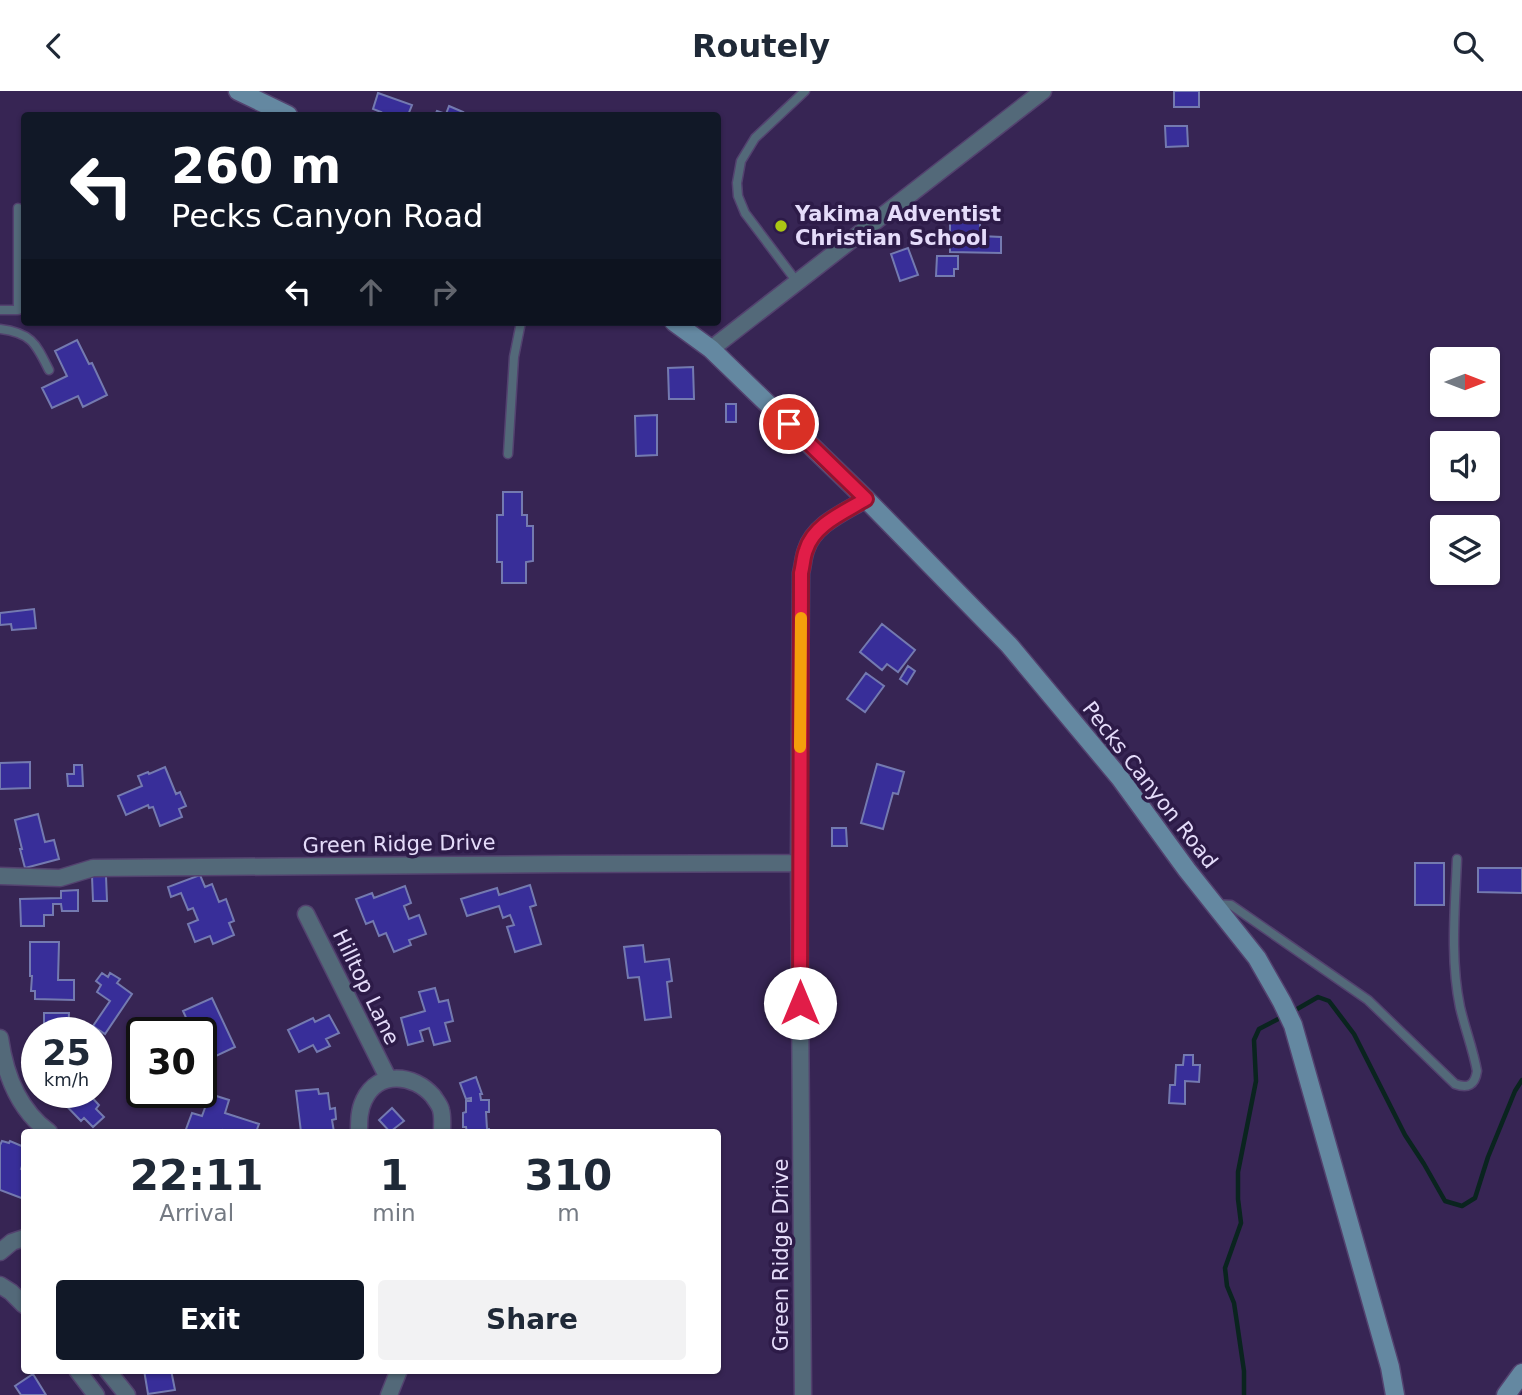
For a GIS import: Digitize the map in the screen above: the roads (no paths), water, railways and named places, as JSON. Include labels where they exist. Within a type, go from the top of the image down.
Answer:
[{"type":"street","points":[[238,91],[282,112]]},
{"type":"street","points":[[711,349],[1043,91]]},
{"type":"street","name":"Pecks Canyon Road","points":[[679,326],[711,349],[866,499],[1009,645],[1120,779],[1257,958],[1293,1025],[1390,1367],[1395,1395]]},
{"type":"street","name":"Green Ridge Drive","points":[[803,1395],[799,863],[801,573],[809,542],[822,526],[866,499]]},
{"type":"street","name":"Green Ridge Drive","points":[[0,876],[60,878],[93,868],[799,863]]},
{"type":"street","name":"Hilltop Lane","points":[[306,914],[388,1079]]},
{"type":"street","points":[[0,1038],[14,1090],[37,1123],[45,1129]]},
{"type":"street","points":[[359,1129],[360,1113],[365,1098],[373,1088],[388,1079],[419,1083],[430,1093],[441,1107],[442,1129]]},
{"type":"street","points":[[0,1252],[12,1242],[21,1239]]},
{"type":"street","points":[[0,1285],[11,1291],[21,1302]]},
{"type":"street","points":[[1506,1395],[1522,1373]]},
{"type":"street","points":[[80,1374],[96,1395]]},
{"type":"street","points":[[110,1374],[127,1395]]},
{"type":"street","points":[[389,1395],[397,1374]]},
{"type":"lane","points":[[797,282],[745,213],[738,196],[737,183],[741,160],[755,138],[805,91]]},
{"type":"lane","points":[[0,310],[18,310],[18,208]]},
{"type":"lane","points":[[508,454],[514,357],[520,326]]},
{"type":"lane","points":[[0,329],[21,334],[34,342],[49,370]]},
{"type":"lane","points":[[1214,904],[1231,905],[1368,1000],[1455,1084],[1462,1087],[1471,1085],[1476,1079],[1477,1071],[1460,1008],[1456,978],[1454,951],[1457,859]]},
{"type":"waterway","points":[[1292,1012],[1318,997],[1329,1001],[1354,1034],[1405,1135],[1445,1201],[1462,1206],[1475,1198],[1488,1157],[1522,1080]]},
{"type":"waterway","points":[[1244,1395],[1244,1371],[1237,1323],[1225,1268],[1241,1223],[1238,1172],[1256,1081],[1254,1040],[1259,1029],[1284,1016]]},
{"type":"place","name":"Yakima Adventist Christian School","points":[[781,226]]}]
